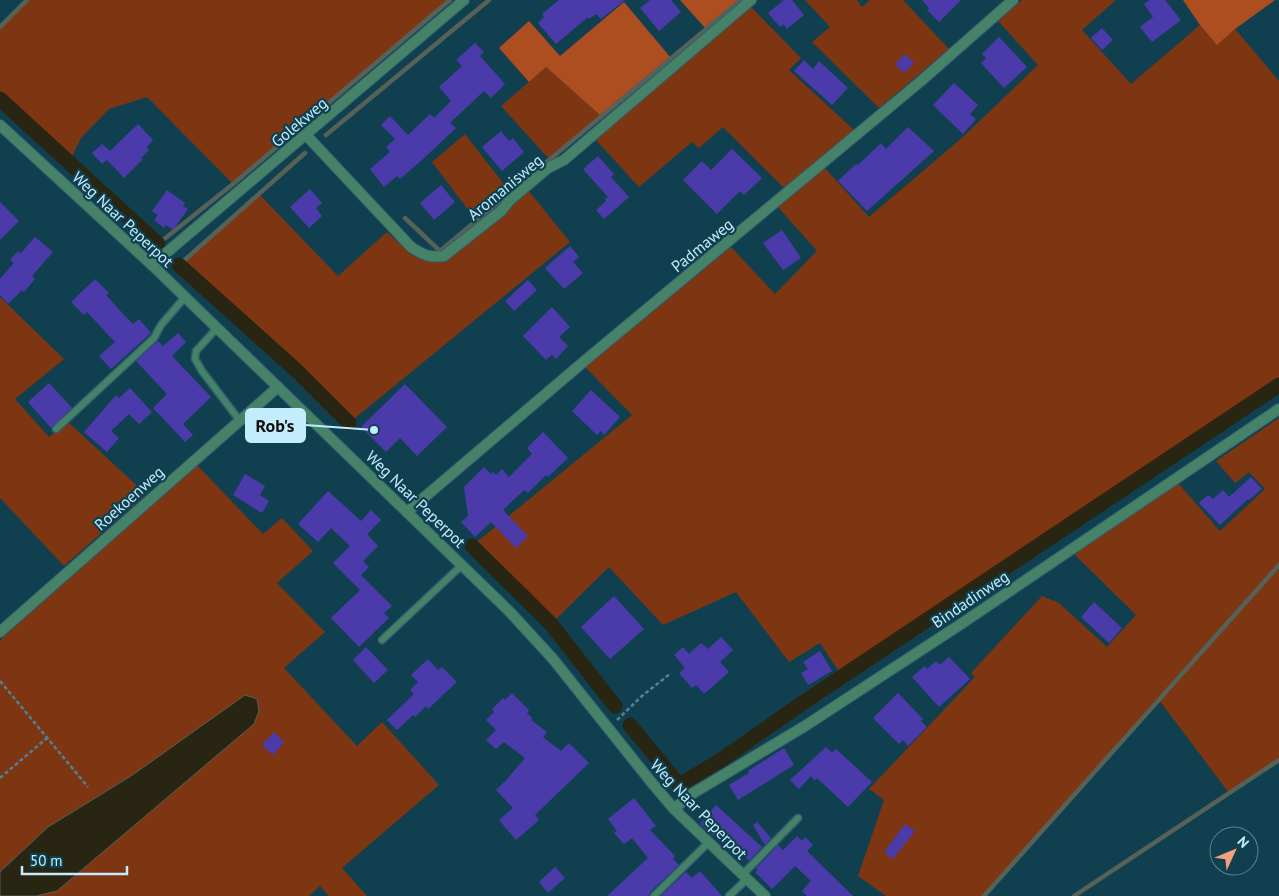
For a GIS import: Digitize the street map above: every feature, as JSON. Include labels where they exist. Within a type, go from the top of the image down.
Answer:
[{"type":"street","name":"Golekweg","points":[[152,265],[464,0]]},
{"type":"street","name":"Aromanisweg","points":[[306,135],[411,247],[422,255],[433,258],[444,256],[501,211],[510,200],[548,168],[564,160],[751,0]]},
{"type":"street","name":"Padmaweg","points":[[407,512],[581,364],[921,81],[1013,0]]},
{"type":"street","name":"Weg Naar Peperpot","points":[[0,125],[152,265],[510,612],[553,659],[674,809],[765,896]]},
{"type":"street","name":"Roekoenweg","points":[[0,632],[278,387]]},
{"type":"street","name":"Bindadinweg","points":[[674,809],[690,795],[805,726],[961,624],[1279,409]]},
{"type":"lane","points":[[56,428],[154,338],[185,297]]},
{"type":"lane","points":[[217,328],[196,351],[195,359],[240,421]]},
{"type":"lane","points":[[382,640],[462,565]]},
{"type":"lane","points":[[730,896],[798,818]]},
{"type":"lane","points":[[654,896],[709,842]]},
{"type":"path","points":[[608,728],[642,696],[671,673]]},
{"type":"path","points":[[0,682],[88,787]]},
{"type":"path","points":[[0,778],[47,738]]},
{"type":"shaded area","points":[[27,0],[450,0],[233,184],[147,97],[109,109],[81,138],[69,163],[0,99],[0,27]]},
{"type":"shaded area","points":[[680,0],[741,0],[706,29]]},
{"type":"shaded area","points":[[805,0],[857,0],[862,7],[870,0],[903,0],[949,49],[879,108],[812,42],[830,27]]},
{"type":"shaded area","points":[[1022,0],[1116,0],[1082,30],[1131,84],[1200,25],[1217,44],[1235,29],[1279,81],[1279,385],[842,676],[820,643],[789,662],[736,592],[663,625],[609,567],[551,624],[472,546],[632,415],[585,367],[731,247],[775,294],[817,251],[778,207],[824,167],[869,217],[964,136],[1038,65],[998,21]]},
{"type":"shaded area","points":[[1183,0],[1275,0],[1235,29],[1217,45],[1200,25]]},
{"type":"shaded area","points":[[624,2],[671,58],[601,116],[546,67],[529,82],[499,48],[529,21],[560,56]]},
{"type":"shaded area","points":[[750,6],[801,58],[789,70],[854,130],[785,189],[723,127],[699,148],[692,142],[639,187],[595,139]]},
{"type":"shaded area","points":[[546,67],[601,116],[549,159],[501,106]]},
{"type":"shaded area","points":[[465,134],[510,192],[476,220],[432,162]]},
{"type":"shaded area","points":[[528,190],[570,242],[349,423],[296,370],[179,265],[259,194],[338,276],[387,232],[414,254],[434,261]]},
{"type":"shaded area","points":[[0,297],[64,359],[15,399],[49,437],[67,421],[146,494],[64,566],[0,498]]},
{"type":"shaded area","points":[[1279,418],[1279,760],[1229,793],[1159,700],[984,896],[886,896],[858,876],[884,800],[869,789],[975,677],[971,673],[1042,596],[1059,603],[1107,647],[1136,615],[1074,554],[1178,483],[1220,531],[1265,489],[1249,472],[1235,483],[1216,461]]},
{"type":"shaded area","points":[[197,465],[263,534],[282,518],[313,551],[277,583],[325,632],[284,668],[357,746],[382,722],[439,785],[342,868],[367,896],[329,896],[320,886],[309,896],[36,896],[57,890],[131,776],[48,827],[0,872],[0,640]]},
{"type":"shaded area","points":[[245,695],[257,699],[259,711],[254,724],[57,891],[36,896],[0,896],[0,872],[48,827],[131,776]]},
{"type":"building","points":[[559,0],[625,0],[601,19],[596,14],[589,19],[588,17],[556,44],[538,23],[544,17],[542,14]]},
{"type":"building","points":[[650,0],[671,0],[681,12],[659,31],[640,8]]},
{"type":"building","points":[[784,0],[792,0],[804,15],[787,29],[783,24],[780,27],[768,13]]},
{"type":"building","points":[[922,0],[961,0],[939,22],[927,10],[929,8]]},
{"type":"building","points":[[1150,0],[1165,0],[1181,20],[1152,42],[1140,27],[1153,17],[1144,4]]},
{"type":"building","points":[[1102,28],[1113,40],[1102,50],[1091,38]]},
{"type":"building","points":[[999,37],[1027,67],[1004,88],[981,63],[986,58],[982,54]]},
{"type":"building","points":[[475,43],[484,52],[480,56],[505,84],[491,98],[484,91],[450,123],[456,128],[400,179],[397,176],[384,187],[370,169],[390,152],[386,147],[395,139],[381,125],[390,116],[408,135],[430,114],[434,118],[451,101],[439,87],[462,66],[456,60]]},
{"type":"building","points":[[905,54],[914,63],[904,73],[895,64]]},
{"type":"building","points":[[804,60],[813,69],[819,61],[848,88],[832,105],[794,71]]},
{"type":"building","points":[[954,83],[978,105],[970,114],[976,119],[963,134],[933,105]]},
{"type":"building","points":[[138,124],[153,140],[147,147],[149,150],[141,158],[143,159],[124,178],[107,160],[102,164],[92,153],[102,144],[110,151]]},
{"type":"building","points":[[908,127],[934,151],[867,211],[838,181],[881,143],[886,149]]},
{"type":"building","points":[[501,131],[509,141],[513,138],[524,152],[502,171],[482,147]]},
{"type":"building","points":[[732,149],[762,178],[744,195],[740,191],[717,214],[683,180],[702,161],[711,170]]},
{"type":"building","points":[[598,156],[614,174],[611,177],[629,197],[604,219],[596,210],[608,197],[583,169]]},
{"type":"building","points":[[441,185],[455,202],[434,220],[420,203]]},
{"type":"building","points":[[310,189],[322,203],[316,208],[322,216],[309,228],[290,207]]},
{"type":"building","points":[[167,190],[185,203],[183,206],[188,209],[173,230],[166,225],[164,228],[154,220],[158,215],[152,211]]},
{"type":"building","points":[[0,202],[19,221],[0,240]]},
{"type":"building","points":[[782,230],[801,258],[783,270],[763,243]]},
{"type":"building","points":[[35,237],[53,252],[32,276],[35,279],[24,292],[22,290],[8,304],[0,295],[0,279],[14,263],[10,260],[18,251],[21,253]]},
{"type":"building","points":[[570,246],[579,257],[573,262],[583,273],[564,289],[545,268]]},
{"type":"building","points":[[95,279],[109,293],[106,295],[133,324],[139,319],[151,333],[111,369],[99,356],[115,342],[87,312],[84,315],[71,302]]},
{"type":"building","points":[[528,280],[537,290],[514,311],[505,301]]},
{"type":"building","points":[[552,307],[570,327],[559,337],[568,346],[556,359],[552,355],[546,360],[523,336]]},
{"type":"building","points":[[178,333],[186,342],[172,356],[211,397],[183,424],[193,435],[185,442],[153,408],[167,394],[136,361],[158,341],[163,346]]},
{"type":"building","points":[[49,383],[72,408],[51,428],[28,402]]},
{"type":"building","points":[[405,384],[447,427],[417,456],[400,438],[386,452],[361,427]]},
{"type":"building","points":[[130,388],[152,412],[139,424],[129,414],[111,431],[119,438],[107,452],[84,432],[116,395],[119,398]]},
{"type":"building","points":[[591,390],[620,417],[604,435],[601,431],[597,435],[572,411]]},
{"type":"building","points":[[543,432],[568,458],[548,477],[546,475],[528,493],[524,490],[503,510],[528,536],[516,548],[491,522],[475,537],[461,522],[468,516],[464,487],[484,467],[491,474],[493,472],[496,475],[502,469],[509,477],[532,454],[527,448]]},
{"type":"building","points":[[245,474],[265,486],[260,495],[269,501],[262,513],[233,495]]},
{"type":"building","points":[[1251,477],[1262,489],[1248,499],[1220,525],[1199,503],[1208,495],[1213,499],[1223,490],[1229,497]]},
{"type":"building","points":[[328,491],[361,521],[371,510],[381,520],[367,534],[378,546],[363,561],[369,567],[361,575],[392,606],[384,613],[389,618],[359,647],[331,618],[360,590],[333,563],[350,546],[331,528],[318,542],[298,524]]},
{"type":"building","points":[[614,596],[644,629],[610,659],[581,627]]},
{"type":"building","points":[[1094,602],[1122,628],[1109,643],[1081,617]]},
{"type":"building","points":[[721,637],[733,650],[720,662],[729,672],[704,694],[696,685],[692,688],[679,673],[685,668],[674,655],[683,647],[689,654],[701,643],[708,649]]},
{"type":"building","points":[[366,647],[388,670],[374,683],[353,660]]},
{"type":"building","points":[[820,651],[832,671],[808,685],[801,673],[808,669],[803,662]]},
{"type":"building","points":[[949,657],[970,679],[939,707],[912,677],[925,666],[927,669],[936,661],[940,665]]},
{"type":"building","points":[[428,659],[438,670],[442,667],[457,682],[428,709],[426,706],[397,730],[387,720],[414,694],[410,690],[418,682],[411,675]]},
{"type":"building","points":[[512,693],[529,710],[527,713],[532,718],[531,720],[547,732],[543,737],[561,751],[569,743],[589,763],[535,815],[539,820],[516,840],[499,820],[513,808],[496,790],[525,758],[504,742],[496,749],[486,740],[496,730],[486,720],[494,712],[492,709],[503,698],[505,700]]},
{"type":"building","points":[[898,693],[923,719],[921,721],[927,727],[908,746],[903,740],[899,744],[873,718]]},
{"type":"building","points":[[274,732],[284,742],[273,755],[262,745]]},
{"type":"building","points":[[826,747],[832,753],[836,749],[872,782],[848,807],[817,778],[815,781],[811,776],[799,789],[790,780]]},
{"type":"building","points":[[784,748],[794,765],[738,800],[729,785]]},
{"type":"building","points":[[634,798],[656,826],[650,830],[675,856],[673,859],[679,865],[650,892],[649,896],[607,896],[648,858],[632,838],[624,844],[614,833],[617,831],[608,819]]},
{"type":"building","points":[[716,805],[762,847],[749,861],[720,829],[713,836],[700,824]]},
{"type":"building","points":[[757,822],[771,838],[765,845],[753,825]]},
{"type":"building","points":[[905,824],[915,831],[893,859],[884,852]]},
{"type":"building","points":[[797,836],[802,841],[805,837],[813,845],[807,851],[853,896],[807,896],[802,891],[811,881],[795,866],[772,889],[755,872],[758,870],[756,868],[778,845],[783,850]]},
{"type":"building","points":[[555,867],[565,878],[548,893],[539,882]]},
{"type":"building","points":[[700,871],[722,896],[661,896],[686,872],[692,878]]},
{"type":"waterway","points":[[0,27],[27,0]]},
{"type":"waterway","points":[[158,244],[233,184],[450,0]]},
{"type":"waterway","points":[[326,135],[489,0]]},
{"type":"waterway","points":[[405,218],[440,251],[741,0]]},
{"type":"waterway","points":[[0,99],[158,244]]},
{"type":"waterway","points":[[179,265],[305,153]]},
{"type":"waterway","points":[[179,265],[296,370],[349,423]]},
{"type":"waterway","points":[[630,725],[679,785],[721,760],[801,704],[1279,385]]},
{"type":"waterway","points":[[472,546],[551,624],[615,706]]},
{"type":"waterway","points":[[984,896],[1279,565]]},
{"type":"waterway","points":[[1074,896],[1279,760]]},
{"type":"place","name":"Rob's","points":[[374,430]]}]
